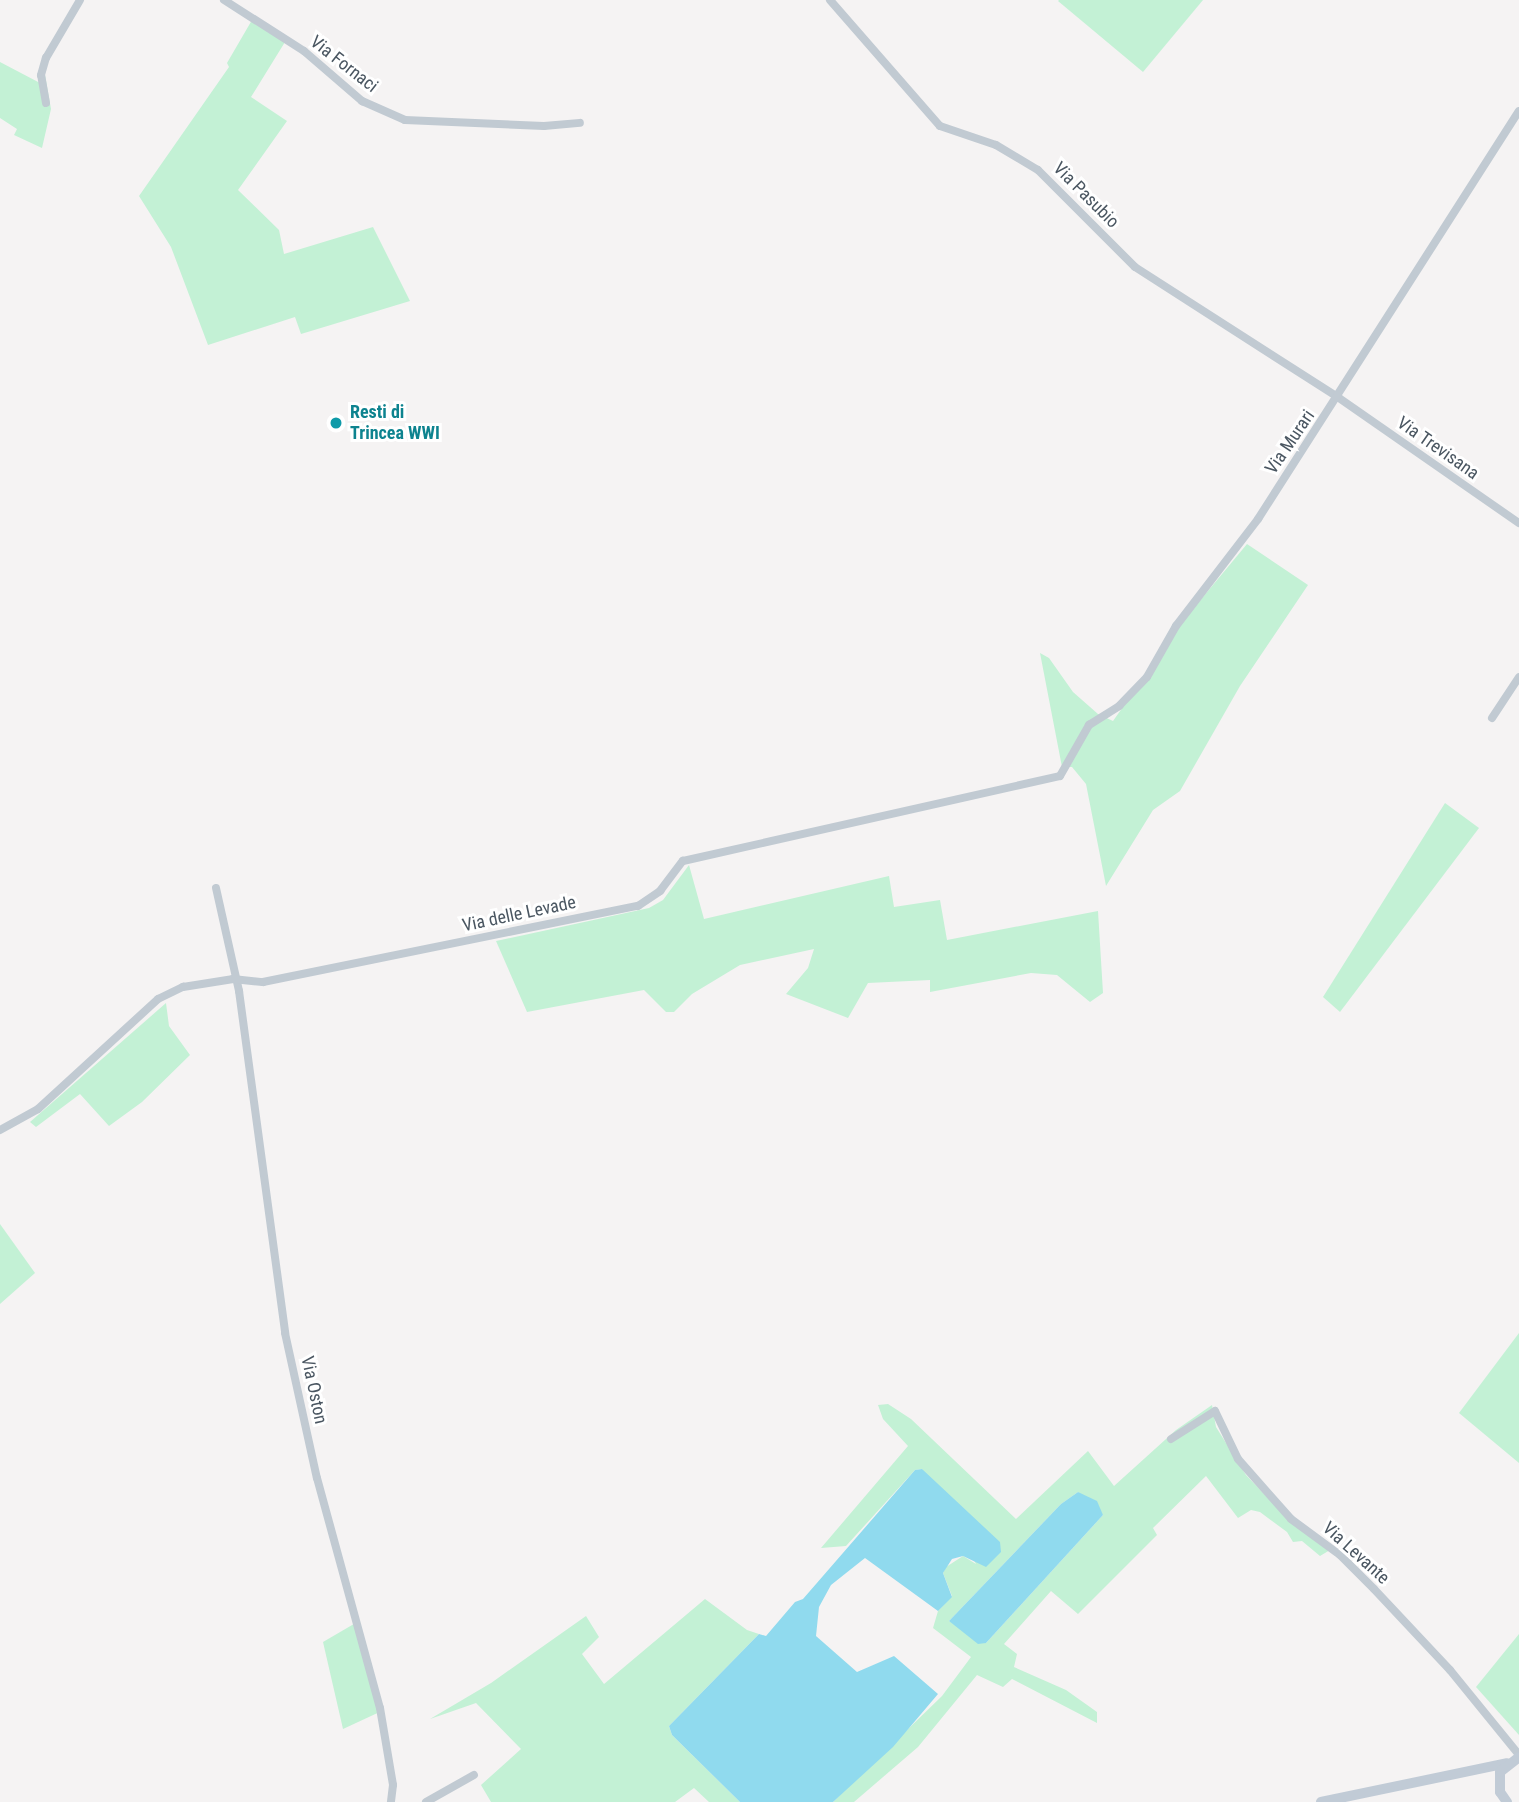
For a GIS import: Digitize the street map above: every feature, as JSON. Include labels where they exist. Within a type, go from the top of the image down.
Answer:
[{"type":"main road","points":[[1321,1802],[1507,1763],[1519,1756]]},
{"type":"main road","points":[[1498,1783],[1507,1763]]},
{"type":"main road","points":[[1463,1772],[1498,1783],[1507,1802]]},
{"type":"street","points":[[46,103],[41,75],[46,58],[80,0]]},
{"type":"street","name":"Via Fornaci","points":[[224,0],[304,51],[362,101],[405,120],[544,126],[580,122]]},
{"type":"street","name":"Via Pasubio","points":[[830,0],[940,126],[996,145],[1038,170],[1135,267],[1339,398]]},
{"type":"street","name":"Via Murari","points":[[1066,769],[1071,752],[1089,724],[1119,706],[1147,677],[1176,626],[1258,519],[1339,398],[1519,111]]},
{"type":"street","name":"Via Trevisana","points":[[1339,398],[1519,523]]},
{"type":"street","points":[[1493,718],[1519,677]]},
{"type":"street","name":"Via delle Levade","points":[[0,1130],[38,1109],[158,999],[183,987],[233,979],[263,982],[638,906],[660,891],[683,861],[1034,785],[1060,776],[1066,769]]},
{"type":"street","points":[[216,888],[233,979]]},
{"type":"street","name":"Via Oston","points":[[233,979],[239,991],[285,1333],[317,1478],[380,1708],[393,1785],[391,1802]]},
{"type":"street","name":"Via Levante","points":[[1171,1439],[1215,1410],[1238,1459],[1291,1519],[1339,1555],[1374,1589],[1450,1670],[1519,1756]]},
{"type":"street","points":[[426,1802],[474,1774]]},
{"type":"green space","points":[[1059,0],[1203,0],[1143,72],[1058,1]]},
{"type":"green space","points":[[252,20],[285,42],[251,97],[287,121],[238,190],[279,230],[284,254],[373,227],[410,301],[301,334],[295,317],[208,345],[171,247],[139,196],[229,67],[227,63]]},
{"type":"green space","points":[[0,62],[40,83],[45,75],[51,109],[42,148],[14,135],[17,129],[0,118]]},
{"type":"green space","points":[[1247,544],[1308,585],[1240,686],[1180,791],[1153,810],[1106,886],[1086,784],[1072,767],[1062,767],[1040,653],[1049,658],[1073,692],[1098,714],[1113,721],[1188,615]]},
{"type":"green space","points":[[1445,803],[1479,828],[1340,1012],[1323,997]]},
{"type":"green space","points":[[689,865],[704,919],[889,876],[894,907],[940,900],[947,940],[1098,911],[1103,993],[1090,1002],[1057,975],[1031,973],[930,992],[930,980],[868,983],[848,1018],[786,994],[808,968],[814,949],[740,965],[692,994],[674,1012],[666,1012],[644,990],[527,1012],[496,941],[649,908],[663,900]]},
{"type":"green space","points":[[166,1003],[169,1026],[190,1055],[142,1102],[109,1126],[80,1094],[36,1127],[30,1122]]},
{"type":"green space","points":[[0,1224],[35,1273],[0,1304]]},
{"type":"green space","points":[[1519,1333],[1519,1463],[1459,1413]]},
{"type":"green space","points":[[888,1404],[911,1419],[1016,1519],[1088,1451],[1114,1486],[1176,1430],[1212,1405],[1216,1427],[1246,1475],[1285,1516],[1330,1550],[1320,1556],[1302,1541],[1293,1542],[1287,1532],[1260,1512],[1251,1510],[1238,1518],[1206,1476],[1153,1528],[1157,1535],[1078,1614],[1051,1591],[1004,1644],[1017,1654],[1014,1667],[1066,1690],[1097,1712],[1097,1723],[1012,1679],[1003,1687],[977,1675],[918,1747],[854,1802],[833,1802],[942,1696],[971,1657],[933,1628],[938,1611],[952,1596],[943,1573],[946,1567],[963,1556],[976,1564],[922,1469],[915,1470],[846,1546],[821,1548],[908,1446],[883,1419],[878,1405]],"holes":[[[1078,1492],[1103,1515],[986,1643],[949,1621],[1061,1504]]]},
{"type":"green space","points":[[705,1599],[747,1630],[759,1634],[669,1726],[672,1735],[740,1802],[709,1802],[694,1788],[675,1802],[491,1802],[481,1785],[521,1749],[476,1703],[430,1719],[491,1683],[586,1616],[599,1637],[582,1654],[604,1684]]},
{"type":"green space","points":[[359,1621],[384,1710],[343,1729],[323,1642]]},
{"type":"green space","points":[[1519,1634],[1519,1735],[1476,1687]]},
{"type":"water","points":[[922,1469],[1000,1542],[1001,1552],[986,1567],[963,1556],[952,1559],[943,1573],[952,1597],[938,1611],[865,1558],[831,1585],[819,1607],[816,1636],[857,1672],[894,1656],[938,1694],[893,1747],[833,1802],[740,1802],[672,1735],[669,1726],[759,1634],[766,1636],[795,1602],[803,1599],[915,1470]]},
{"type":"water","points":[[1078,1492],[1097,1501],[1103,1515],[986,1643],[978,1644],[949,1621],[1061,1504]]},
{"type":"place","name":"Resti di Trincea WWI","points":[[336,423]]}]
